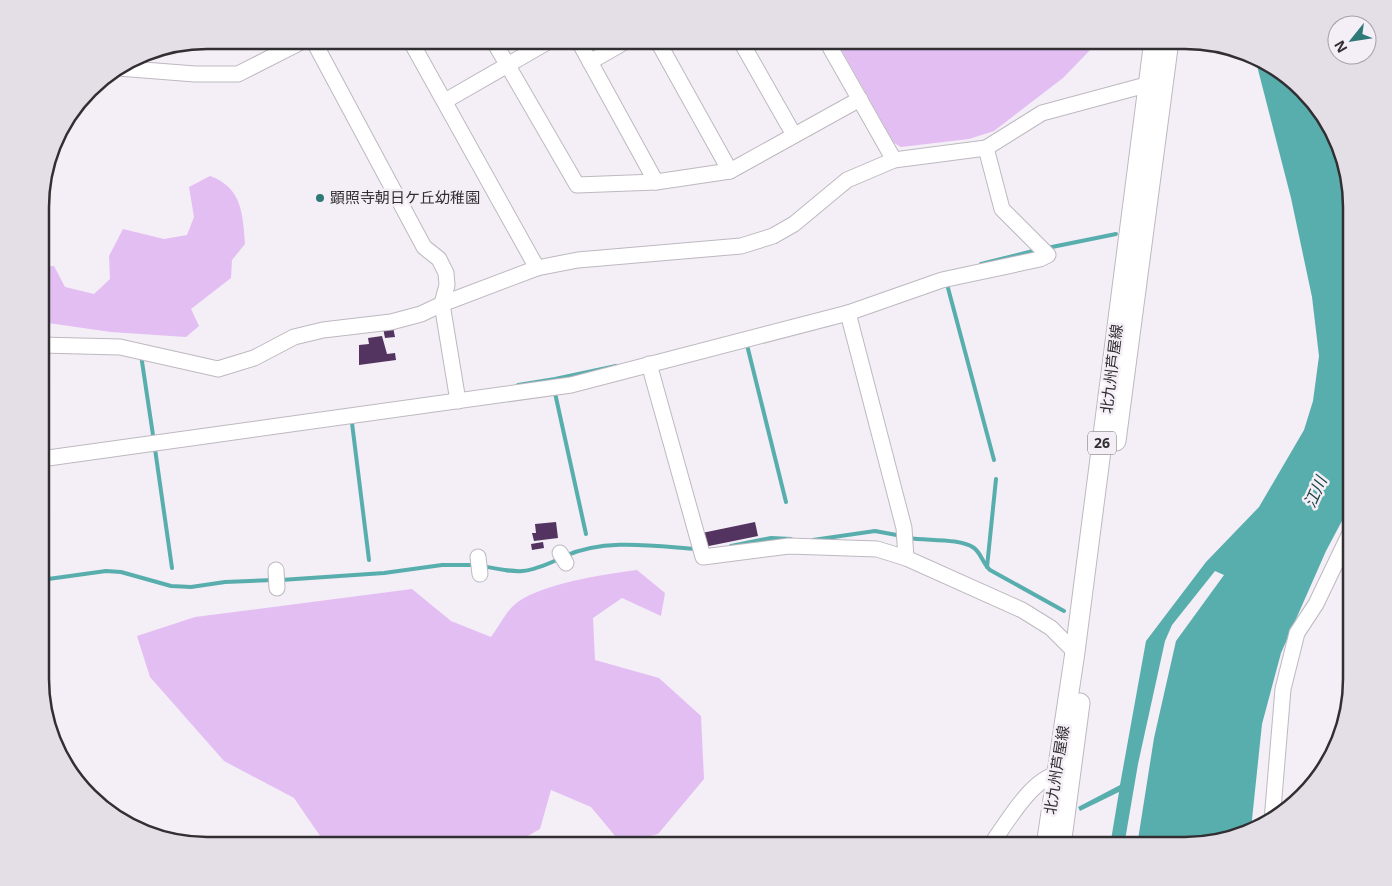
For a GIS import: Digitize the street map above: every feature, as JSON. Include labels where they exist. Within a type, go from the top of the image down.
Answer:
[{"type":"main road","name":"北九州芦屋線","points":[[1048,837],[1064,773],[1156,82],[1154,49]]},
{"type":"main road","name":"北九州芦屋線","points":[[1060,837],[1064,773],[1075,652],[1156,82],[1166,49]]},
{"type":"street","points":[[130,69],[195,74],[238,74],[287,49]]},
{"type":"street","points":[[318,49],[424,247],[439,259],[446,273],[448,285],[442,304],[458,401]]},
{"type":"street","points":[[415,49],[537,268]]},
{"type":"street","points":[[498,49],[577,186],[656,182],[730,171],[860,99]]},
{"type":"street","points":[[445,100],[535,49]]},
{"type":"street","points":[[583,49],[656,182]]},
{"type":"street","points":[[590,62],[612,49]]},
{"type":"street","points":[[662,49],[730,171]]},
{"type":"street","points":[[745,49],[794,135]]},
{"type":"street","points":[[831,49],[894,160]]},
{"type":"street","points":[[49,345],[120,347],[218,369],[254,358],[294,337],[323,330],[391,322],[420,314],[537,268],[578,260],[741,246],[773,236],[794,224],[847,180],[894,160],[986,148],[1042,113],[1156,82]]},
{"type":"street","points":[[49,458],[571,385],[848,313],[942,280],[1040,259],[1048,255],[1002,209],[986,148]]},
{"type":"street","points":[[848,313],[904,528],[906,558]]},
{"type":"street","points":[[649,364],[703,558],[789,546],[877,549],[906,558],[1022,610],[1051,628],[1075,652]]},
{"type":"street","points":[[1273,811],[1283,689],[1297,633],[1316,604],[1343,548]]},
{"type":"street","points":[[478,557],[480,574]]},
{"type":"street","points":[[276,570],[277,588]]},
{"type":"street","points":[[997,837],[1037,783],[1064,773]]},
{"type":"shaded area","points":[[841,49],[1091,49],[1063,78],[994,131],[969,139],[901,147],[894,143]]},
{"type":"shaded area","points":[[210,176],[229,187],[239,203],[245,244],[232,260],[231,278],[191,309],[199,326],[186,337],[111,332],[49,323],[49,266],[54,266],[65,287],[94,294],[110,279],[109,256],[123,229],[164,239],[187,235],[194,217],[189,187]]},
{"type":"shaded area","points":[[637,570],[665,593],[661,616],[622,598],[593,618],[595,660],[659,678],[701,716],[704,779],[658,834],[646,837],[616,837],[591,807],[551,790],[540,829],[526,837],[321,837],[294,798],[224,761],[150,677],[137,636],[195,617],[412,589],[451,621],[491,637],[507,613],[524,598],[554,586],[608,574]]},
{"type":"water","name":"江川","points":[[1257,67],[1273,75],[1290,88],[1311,110],[1331,146],[1342,186],[1343,519],[1326,551],[1281,653],[1262,724],[1252,822],[1226,832],[1206,836],[1138,837],[1154,738],[1176,641],[1224,575],[1215,571],[1172,625],[1165,641],[1138,764],[1126,837],[1112,837],[1119,792],[1080,811],[1078,807],[1120,785],[1146,641],[1206,562],[1259,507],[1304,430],[1313,401],[1319,356],[1312,297],[1291,198]]},
{"type":"building","points":[[393,327],[395,337],[385,338],[383,328]]},
{"type":"building","points":[[382,336],[387,354],[395,353],[396,360],[359,365],[359,345],[369,344],[368,338]]},
{"type":"building","points":[[556,522],[558,538],[534,541],[532,533],[536,533],[535,524]]},
{"type":"building","points":[[755,522],[758,536],[704,547],[702,533]]},
{"type":"building","points":[[543,542],[544,548],[532,550],[531,544]]},
{"type":"waterway","points":[[1047,248],[1116,234]]},
{"type":"waterway","points":[[981,264],[1037,250]]},
{"type":"waterway","points":[[948,288],[994,460]]},
{"type":"waterway","points":[[747,345],[786,502]]},
{"type":"waterway","points":[[141,355],[153,435]]},
{"type":"waterway","points":[[518,385],[616,366]]},
{"type":"waterway","points":[[555,393],[586,534]]},
{"type":"waterway","points":[[352,423],[369,560]]},
{"type":"waterway","points":[[155,449],[172,568]]},
{"type":"waterway","points":[[987,567],[996,479]]},
{"type":"waterway","points":[[813,540],[875,531],[902,536]]},
{"type":"waterway","points":[[731,546],[771,538],[791,539]]},
{"type":"waterway","points":[[909,538],[952,541],[968,545],[976,550],[990,570],[1064,611]]},
{"type":"waterway","points":[[565,556],[580,550],[613,545],[647,545],[697,549]]},
{"type":"waterway","points":[[482,566],[521,571],[537,568],[559,559]]},
{"type":"waterway","points":[[281,580],[384,573],[442,565],[475,565]]},
{"type":"waterway","points":[[49,579],[106,571],[121,572],[171,586],[191,587],[225,582],[274,580]]},
{"type":"place","name":"顕照寺朝日ケ丘幼稚園","points":[[320,198]]}]
